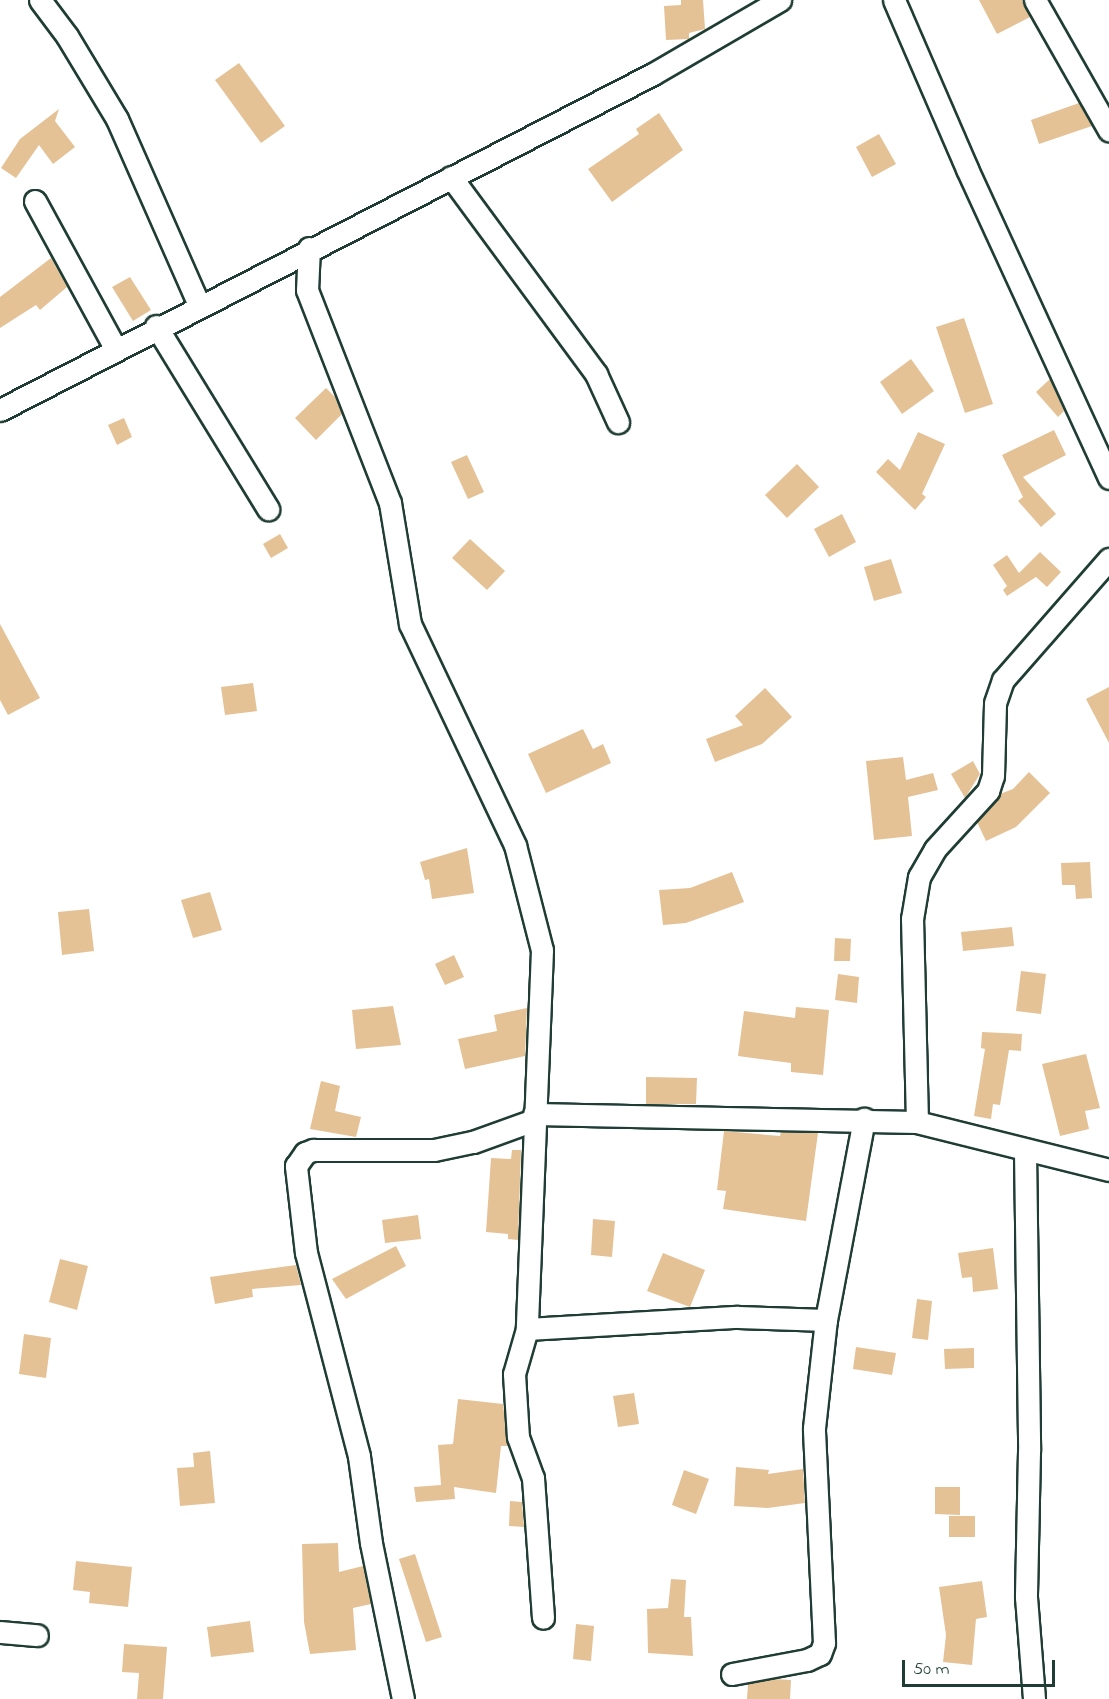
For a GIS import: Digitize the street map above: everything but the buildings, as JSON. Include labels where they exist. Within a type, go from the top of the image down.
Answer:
[{"type":"street","points":[[40,0],[67,36],[117,119],[199,305]]},
{"type":"street","points":[[0,410],[156,326],[275,268],[309,248],[653,74],[780,0]]},
{"type":"street","points":[[894,0],[1109,478]]},
{"type":"street","points":[[1035,0],[1109,130]]},
{"type":"street","points":[[451,177],[596,374],[618,422]]},
{"type":"street","points":[[35,201],[114,348]]},
{"type":"street","points":[[309,248],[308,290],[390,503],[410,624],[511,835],[524,872],[542,950],[527,1329],[514,1374],[518,1437],[532,1478],[543,1618]]},
{"type":"street","points":[[275,268],[308,290]]},
{"type":"street","points":[[156,326],[268,509]]},
{"type":"street","points":[[917,1122],[912,919],[918,877],[935,849],[988,791],[993,776],[995,703],[1004,680],[1109,559]]},
{"type":"street","points":[[403,1699],[371,1542],[359,1456],[306,1253],[296,1166],[305,1153],[313,1150],[434,1150],[473,1142],[534,1117],[864,1119],[917,1122],[1025,1151],[1109,1170]]},
{"type":"street","points":[[732,1674],[807,1660],[820,1654],[824,1643],[814,1428],[826,1320],[864,1119]]},
{"type":"street","points":[[1025,1151],[1029,1451],[1026,1598],[1034,1699]]},
{"type":"street","points":[[527,1329],[738,1317],[826,1320]]},
{"type":"street","points":[[0,1632],[37,1635]]}]
